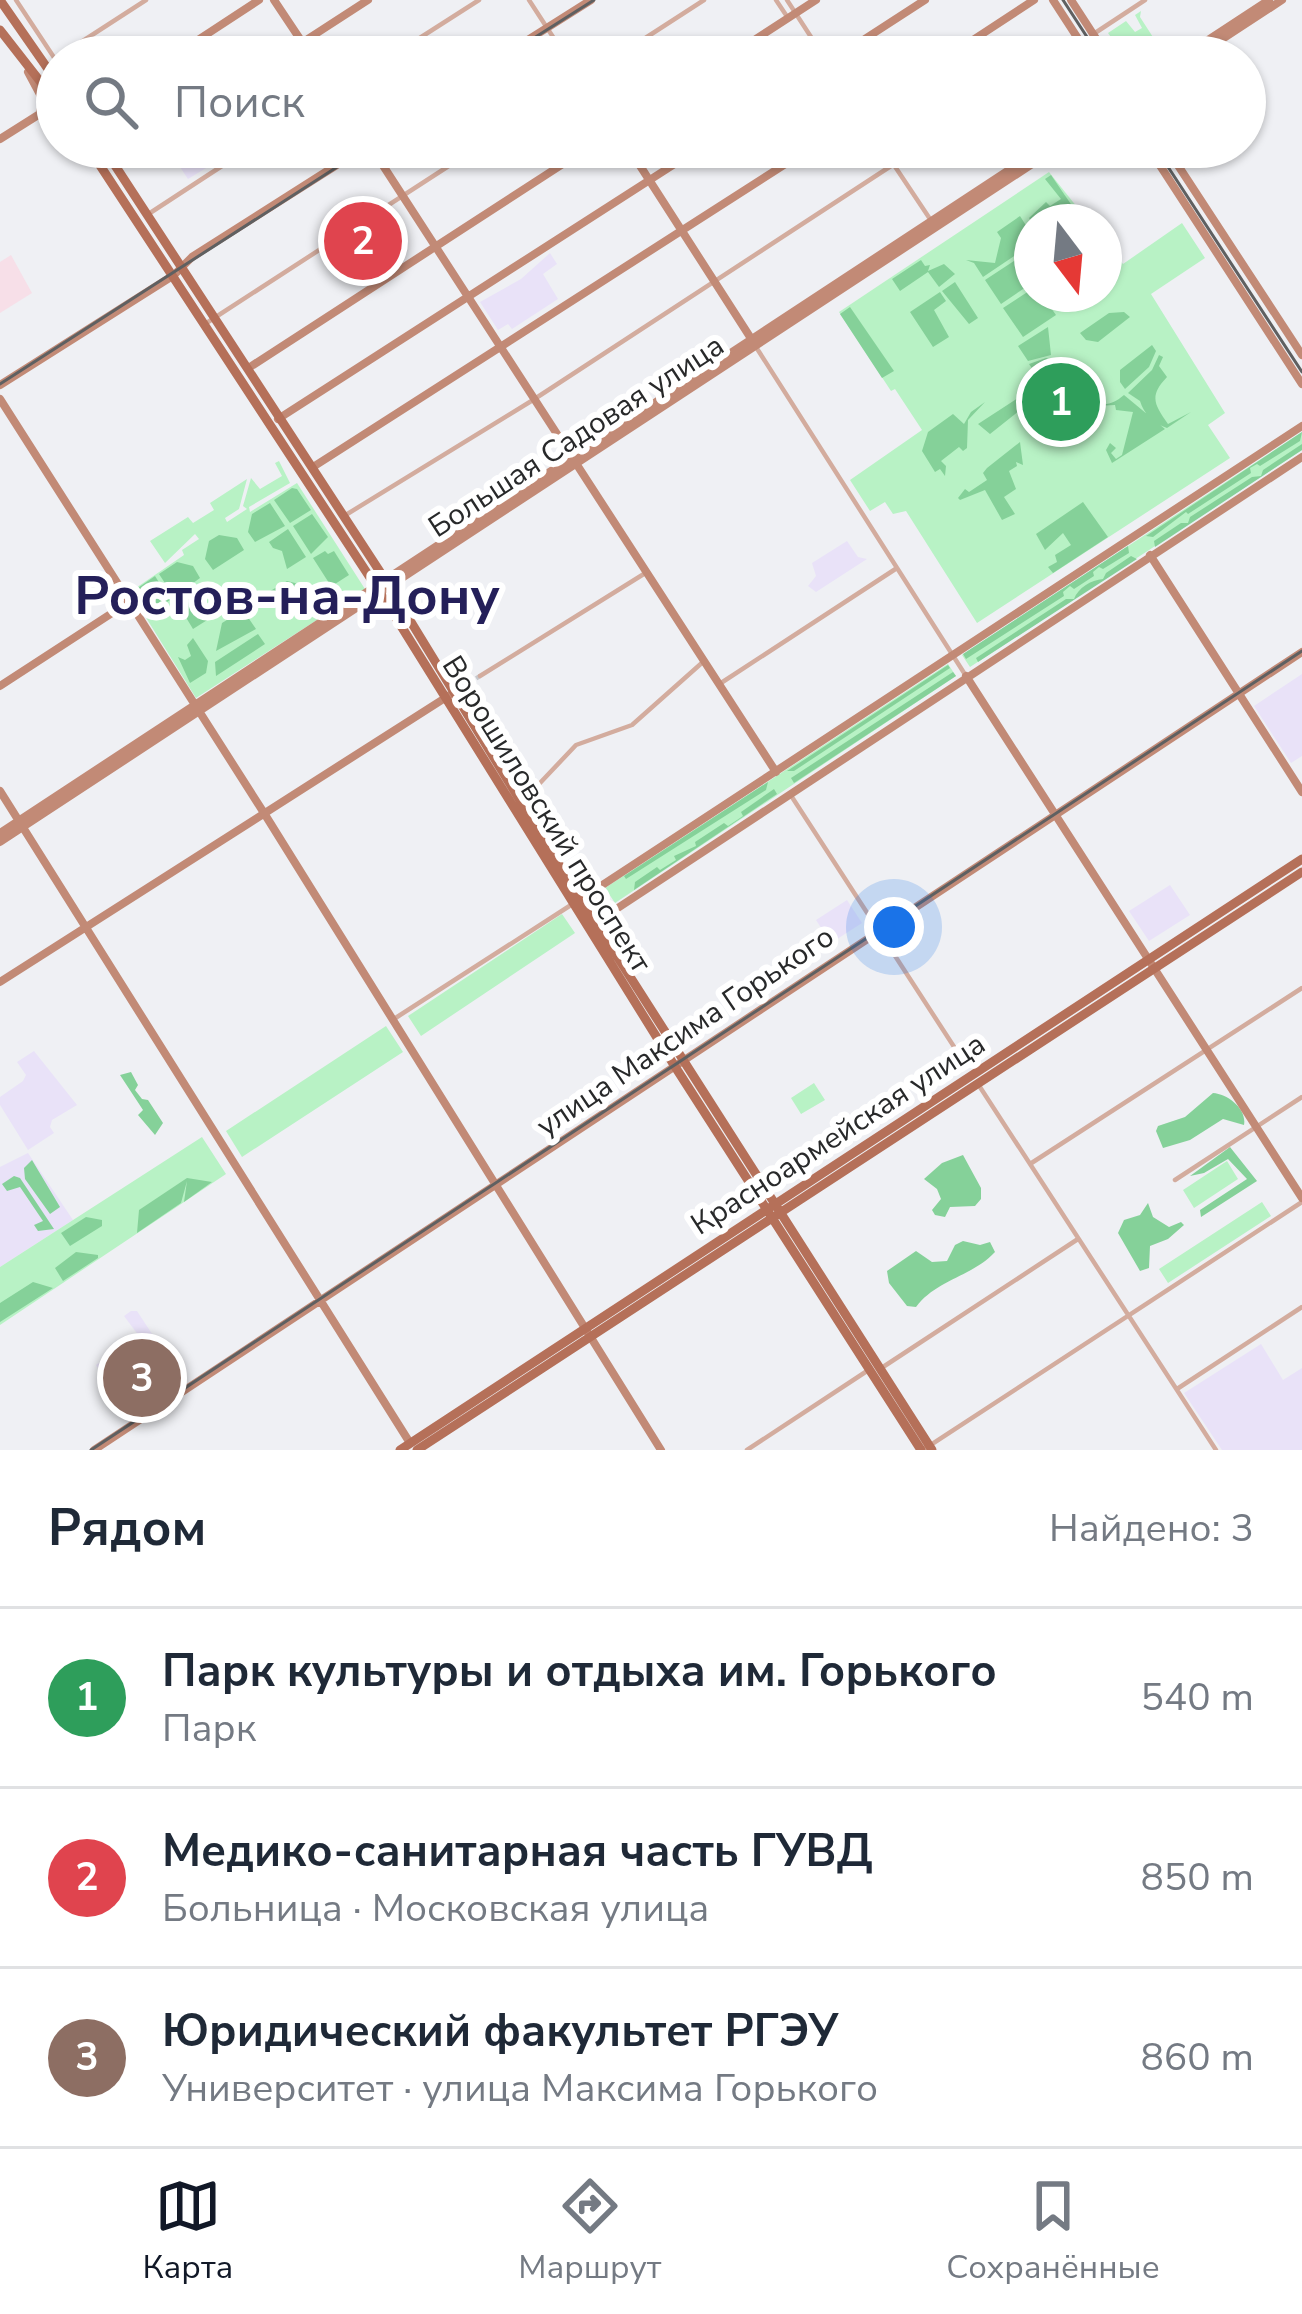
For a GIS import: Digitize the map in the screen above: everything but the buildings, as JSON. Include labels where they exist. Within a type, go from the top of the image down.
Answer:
[{"type":"main road","points":[[0,0],[36,52]]},
{"type":"main road","points":[[2,33],[36,79]]},
{"type":"main road","name":"Ворошиловский проспект","points":[[103,168],[250,367],[276,420],[383,588],[456,691],[577,901]]},
{"type":"main road","name":"Ворошиловский проспект","points":[[117,168],[148,214],[205,324],[313,466],[383,588]]},
{"type":"main road","name":"Ворошиловский проспект","points":[[456,691],[591,925],[926,1449]]},
{"type":"main road","name":"Красноармейская улица","points":[[1152,964],[1302,859]]},
{"type":"main road","name":"Красноармейская улица","points":[[400,1450],[414,1446],[1152,964],[1302,872]]},
{"type":"street","points":[[16,0],[41,36]]},
{"type":"street","points":[[92,36],[146,0]]},
{"type":"street","points":[[204,36],[259,0]]},
{"type":"street","points":[[274,0],[299,36]]},
{"type":"street","points":[[312,36],[368,0]]},
{"type":"street","points":[[422,36],[479,0]]},
{"type":"street","points":[[529,0],[552,36]]},
{"type":"street","points":[[534,36],[590,0]]},
{"type":"street","points":[[648,36],[704,0]]},
{"type":"street","points":[[776,0],[808,36]]},
{"type":"street","points":[[787,0],[792,16]]},
{"type":"street","points":[[761,36],[804,3],[816,0]]},
{"type":"street","points":[[869,36],[925,0]]},
{"type":"street","points":[[979,36],[1034,0]]},
{"type":"street","points":[[1053,0],[1077,36]]},
{"type":"street","points":[[1071,0],[1094,34],[1145,0]]},
{"type":"street","points":[[1214,36],[1269,0]]},
{"type":"street","points":[[1227,36],[1282,0]]},
{"type":"street","points":[[27,68],[36,87]]},
{"type":"street","points":[[0,139],[36,115]]},
{"type":"street","points":[[29,120],[36,116]]},
{"type":"street","points":[[148,214],[219,168]]},
{"type":"street","points":[[0,385],[336,168]]},
{"type":"street","points":[[383,168],[776,772]]},
{"type":"street","points":[[205,324],[446,168]]},
{"type":"street","points":[[250,367],[557,168]]},
{"type":"street","points":[[642,168],[1302,1200],[926,1449]]},
{"type":"street","points":[[276,420],[669,168]]},
{"type":"street","points":[[313,466],[779,168]]},
{"type":"street","points":[[344,516],[533,400],[888,168]]},
{"type":"street","points":[[897,168],[932,222]]},
{"type":"street","name":"Большая Садовая улица","points":[[754,343],[1013,168]]},
{"type":"street","name":"Большая Садовая улица","points":[[0,838],[1025,168]]},
{"type":"street","points":[[1162,168],[1302,384]]},
{"type":"street","points":[[1180,168],[1302,356]]},
{"type":"street","points":[[0,399],[661,1450]]},
{"type":"street","points":[[393,1019],[1302,426]]},
{"type":"street","points":[[591,925],[1302,457]]},
{"type":"street","points":[[1150,555],[1302,792]]},
{"type":"street","points":[[718,684],[897,568]]},
{"type":"street","points":[[480,676],[647,572]]},
{"type":"street","points":[[0,686],[129,602]]},
{"type":"street","name":"улица Максима Горького","points":[[94,1450],[1302,652]]},
{"type":"street","points":[[521,803],[576,745],[636,722],[704,661]]},
{"type":"street","points":[[0,982],[456,691]]},
{"type":"street","points":[[0,791],[414,1446]]},
{"type":"street","points":[[790,794],[1216,1450]]},
{"type":"street","points":[[600,887],[616,909]]},
{"type":"street","points":[[1030,1165],[1302,988]]},
{"type":"street","points":[[1175,1180],[1302,1096]]},
{"type":"street","points":[[747,1450],[1078,1239]]},
{"type":"street","points":[[1176,1390],[1302,1307]]},
{"type":"shaded area","points":[[181,168],[206,168],[188,179]]},
{"type":"shaded area","points":[[550,253],[557,264],[543,274],[558,299],[512,329],[508,324],[498,330],[480,302],[521,279]]},
{"type":"shaded area","points":[[11,255],[32,293],[0,313],[0,262]]},
{"type":"shaded area","points":[[847,541],[858,557],[867,559],[816,592],[808,586],[816,576],[812,563]]},
{"type":"shaded area","points":[[1302,674],[1302,756],[1291,763],[1254,706]]},
{"type":"shaded area","points":[[1170,885],[1190,915],[1149,941],[1129,911]]},
{"type":"shaded area","points":[[847,900],[862,923],[831,943],[816,920]]},
{"type":"shaded area","points":[[34,1051],[77,1105],[52,1120],[54,1133],[28,1150],[0,1105],[0,1097],[23,1081],[26,1075],[17,1062]]},
{"type":"shaded area","points":[[28,1153],[73,1220],[0,1267],[0,1167]]},
{"type":"shaded area","points":[[137,1311],[179,1375],[125,1410],[96,1365],[139,1336],[124,1316]]},
{"type":"shaded area","points":[[1261,1344],[1283,1380],[1302,1368],[1302,1450],[1222,1450],[1184,1393]]},
{"type":"green space","points":[[1141,11],[1152,36],[1110,36],[1108,33],[1126,21],[1135,32],[1142,28],[1135,15]]},
{"type":"green space","points":[[1049,172],[1075,204],[1014,204],[1014,312],[1122,312],[1122,263],[1182,223],[1205,258],[1151,294],[1225,413],[1208,425],[1230,458],[977,623],[906,511],[893,514],[885,502],[870,511],[850,480],[922,430],[839,312]]},
{"type":"green space","points":[[1051,175],[1071,204],[1053,204],[1061,199],[1045,179]]},
{"type":"green space","points":[[1014,220],[1014,256],[983,277],[966,260],[995,263],[1001,238],[997,232]]},
{"type":"green space","points":[[921,260],[930,265],[928,271],[944,264],[955,274],[939,287],[928,272],[900,291],[892,279]]},
{"type":"green space","points":[[1014,261],[1014,295],[1001,304],[985,280]]},
{"type":"green space","points":[[955,282],[978,318],[969,324],[942,291]]},
{"type":"green space","points":[[940,292],[946,301],[934,310],[949,337],[933,347],[910,312]]},
{"type":"green space","points":[[1014,301],[1014,312],[1056,315],[1023,337],[1003,308]]},
{"type":"green space","points":[[850,307],[894,371],[882,378],[840,314]]},
{"type":"green space","points":[[1124,312],[1130,317],[1098,342],[1080,333],[1109,313]]},
{"type":"green space","points":[[1048,327],[1051,355],[1028,361],[1018,346]]},
{"type":"green space","points":[[1152,345],[1156,351],[1149,367],[1125,389],[1120,370]]},
{"type":"green space","points":[[1159,355],[1163,357],[1159,366],[1167,377],[1156,395],[1159,411],[1168,424],[1191,412],[1167,428],[1150,418],[1140,401],[1128,393],[1152,370]]},
{"type":"green space","points":[[1046,358],[1066,368],[1052,378],[1059,392],[1052,397],[1029,364]]},
{"type":"green space","points":[[1124,395],[1165,429],[1112,463],[1106,450],[1110,443],[1116,448],[1111,453],[1116,459],[1122,455],[1133,412],[1116,410],[1115,405],[1094,406],[1082,413],[1081,401],[1087,396],[1105,404]]},
{"type":"green space","points":[[1018,398],[1024,407],[990,434],[978,424]]},
{"type":"green space","points":[[985,402],[968,420],[967,448],[959,447],[941,461],[945,476],[940,469],[935,472],[922,451],[928,432],[953,414],[964,424]]},
{"type":"green space","points":[[1302,432],[1302,450],[970,667],[962,655]]},
{"type":"green space","points":[[1302,432],[1300,441],[1250,468],[1251,473],[1153,537],[1146,536]]},
{"type":"green space","points":[[1020,442],[1023,465],[1016,462],[1009,471],[1016,489],[1004,497],[1015,514],[1002,520],[985,490],[958,498],[965,489],[969,492],[987,480],[983,473],[987,468]]},
{"type":"green space","points":[[1302,444],[1302,450],[1155,547],[1154,541],[1252,477],[1261,476]]},
{"type":"green space","points":[[279,461],[290,483],[249,507],[250,512],[297,483],[365,589],[196,698],[130,592],[199,539],[195,534],[165,563],[150,541],[188,517],[193,523],[214,510],[210,503],[247,479],[239,509],[225,518],[227,522],[247,509],[243,506],[251,478],[260,489],[282,476],[275,463]]},
{"type":"green space","points":[[292,488],[311,510],[290,523],[274,500]]},
{"type":"green space","points":[[1083,502],[1108,537],[1053,573],[1048,567],[1057,562],[1055,555],[1071,545],[1063,533],[1045,550],[1036,534]]},
{"type":"green space","points":[[270,503],[285,526],[255,542],[248,532],[252,514]]},
{"type":"green space","points":[[312,514],[328,537],[311,554],[293,526]]},
{"type":"green space","points":[[288,529],[306,557],[287,569],[282,551],[269,542]]},
{"type":"green space","points":[[219,535],[237,538],[244,550],[213,570],[205,559],[209,541]]},
{"type":"green space","points":[[1128,546],[1129,553],[1099,567],[1094,576],[1074,589],[1070,586],[1064,596],[966,659],[963,654]]},
{"type":"green space","points":[[334,551],[349,575],[335,584],[329,583],[313,558]]},
{"type":"green space","points":[[1131,556],[1137,559],[978,662],[976,658],[1066,599],[1074,599],[1086,585],[1103,579]]},
{"type":"green space","points":[[177,562],[193,566],[200,578],[174,597],[159,574]]},
{"type":"green space","points":[[155,576],[170,600],[147,615],[135,590]]},
{"type":"green space","points":[[287,581],[319,589],[280,614],[267,593]]},
{"type":"green space","points":[[195,590],[200,607],[212,617],[193,629],[176,601]]},
{"type":"green space","points":[[243,610],[256,629],[216,651],[222,623]]},
{"type":"green space","points":[[258,634],[265,644],[216,676],[215,662]]},
{"type":"green space","points":[[193,638],[208,661],[206,673],[190,683],[178,657],[191,656],[187,645]]},
{"type":"green space","points":[[948,664],[956,676],[615,903],[605,888]]},
{"type":"green space","points":[[948,665],[950,668],[794,771],[787,771]]},
{"type":"green space","points":[[953,672],[956,676],[794,783],[791,778]]},
{"type":"green space","points":[[768,782],[766,790],[626,879],[624,876]]},
{"type":"green space","points":[[774,789],[777,794],[634,890],[635,882],[676,860],[674,856],[696,846],[695,842],[724,823],[728,826],[743,816],[741,812]]},
{"type":"green space","points":[[562,914],[575,933],[421,1036],[408,1016]]},
{"type":"green space","points":[[386,1026],[403,1052],[242,1157],[226,1131]]},
{"type":"green space","points":[[131,1072],[138,1085],[135,1090],[163,1123],[155,1135],[138,1115],[143,1110],[120,1075]]},
{"type":"green space","points":[[814,1083],[825,1100],[801,1114],[791,1098]]},
{"type":"green space","points":[[1213,1093],[1235,1103],[1243,1113],[1244,1125],[1223,1119],[1190,1140],[1163,1148],[1158,1126],[1185,1117]]},
{"type":"green space","points":[[202,1137],[226,1174],[0,1325],[0,1267]]},
{"type":"green space","points":[[1230,1147],[1257,1181],[1201,1217],[1200,1210],[1247,1179],[1228,1159],[1190,1176]]},
{"type":"green space","points":[[963,1155],[981,1188],[981,1199],[975,1206],[950,1207],[945,1217],[935,1215],[932,1210],[941,1199],[924,1179],[942,1163]]},
{"type":"green space","points":[[32,1160],[60,1207],[50,1214],[25,1179],[24,1168]]},
{"type":"green space","points":[[1227,1161],[1238,1179],[1194,1208],[1183,1190]]},
{"type":"green space","points":[[14,1176],[54,1229],[38,1231],[34,1225],[43,1221],[20,1187],[7,1191],[2,1184]]},
{"type":"green space","points":[[187,1178],[212,1182],[184,1202],[187,1181],[181,1203],[137,1233],[139,1210]]},
{"type":"green space","points":[[1262,1202],[1271,1216],[1168,1283],[1159,1269]]},
{"type":"green space","points":[[1148,1203],[1153,1217],[1169,1227],[1184,1225],[1150,1246],[1149,1268],[1140,1271],[1118,1233],[1124,1220],[1140,1215]]},
{"type":"green space","points":[[86,1217],[102,1220],[102,1226],[70,1246],[61,1233]]},
{"type":"green space","points":[[990,1242],[995,1252],[934,1290],[916,1307],[907,1306],[889,1283],[887,1271],[916,1251],[932,1262],[947,1261],[955,1245]]},
{"type":"green space","points":[[76,1252],[98,1258],[63,1281],[55,1268]]},
{"type":"green space","points":[[33,1282],[53,1288],[0,1322],[0,1303]]},
{"type":"tunnel","points":[[465,685],[480,676]]},
{"type":"tram line","points":[[537,36],[594,0]]},
{"type":"tram line","points":[[1063,0],[1086,36]]},
{"type":"tram line","points":[[0,384],[335,168]]},
{"type":"tram line","points":[[1169,168],[1302,372]]},
{"type":"tram line","points":[[91,1450],[1302,651]]},
{"type":"place","name":"Медико-санитарная часть ГУВД","points":[[363,241]]},
{"type":"place","name":"Парк культуры и отдыха им. Горького","points":[[1061,402]]},
{"type":"place","name":"Юридический факультет РГЭУ","points":[[142,1378]]},
{"type":"district","name":"Ростов-на-Дону","points":[[287,595]]}]
